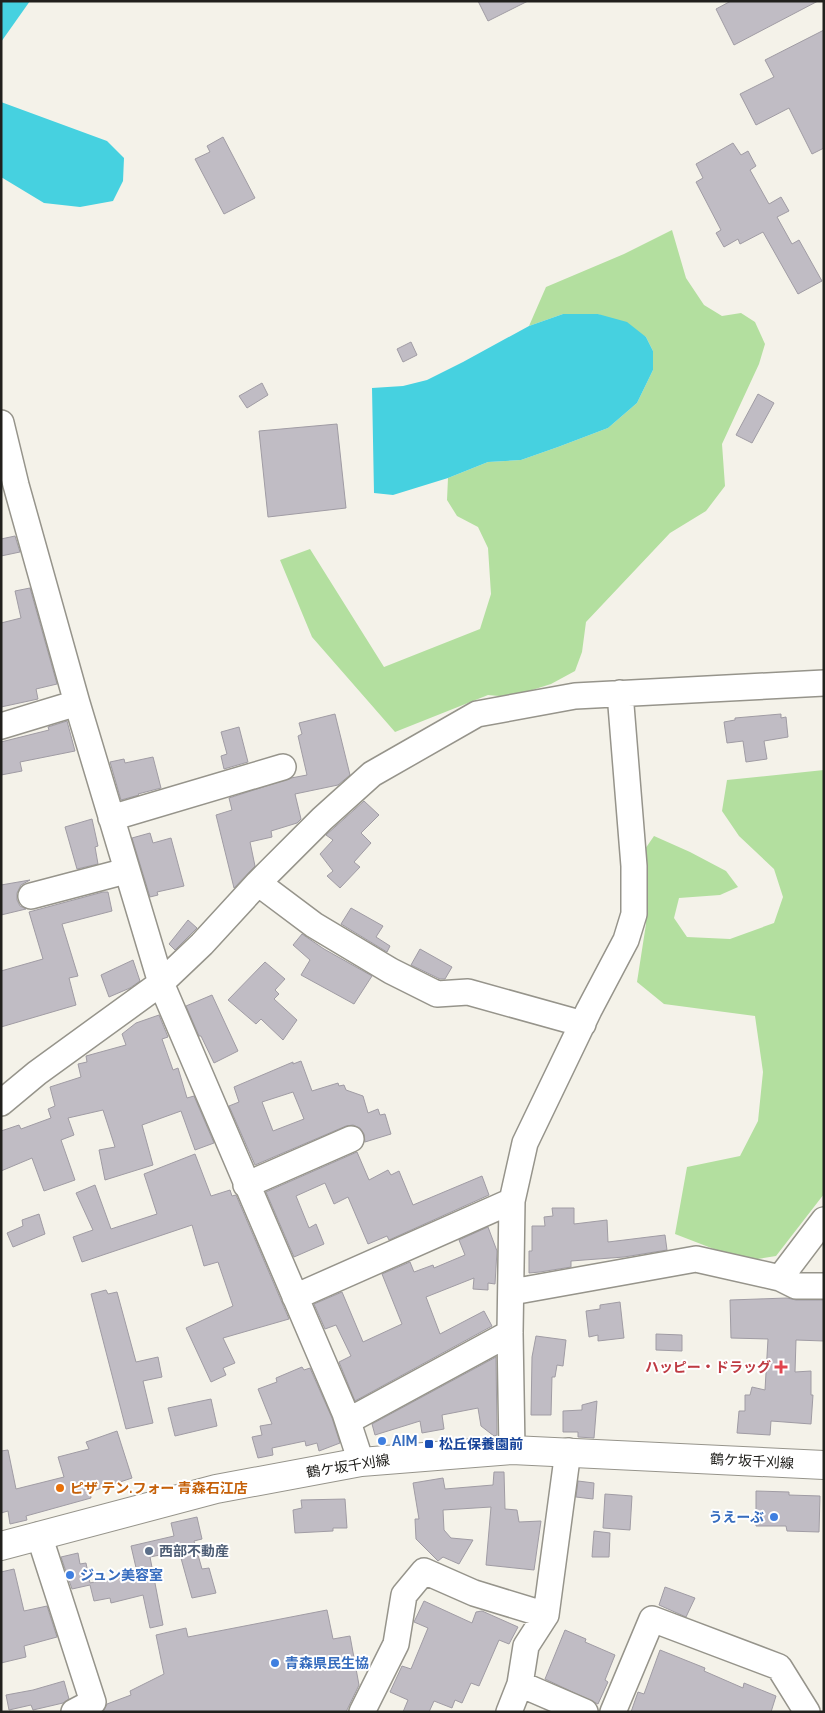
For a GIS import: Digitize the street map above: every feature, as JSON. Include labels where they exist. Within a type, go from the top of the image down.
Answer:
[{"type":"main road","name":"鶴ケ坂千刈線","points":[[1,1546],[216,1490],[361,1462],[512,1450],[824,1465]]},
{"type":"street","points":[[1,423],[8,487],[77,702],[161,983],[348,1421],[361,1462]]},
{"type":"street","points":[[1,1104],[37,1073],[161,983],[202,944],[258,883],[322,819],[372,774],[477,714],[575,696],[824,683]]},
{"type":"street","points":[[512,1450],[510,1333],[512,1201],[525,1143],[626,940],[634,914],[634,866],[620,693]]},
{"type":"street","points":[[1,726],[77,702]]},
{"type":"street","points":[[111,818],[283,767]]},
{"type":"street","points":[[31,896],[126,871]]},
{"type":"street","points":[[258,883],[314,925],[390,971],[437,994],[468,992],[583,1024]]},
{"type":"street","points":[[246,1185],[351,1139]]},
{"type":"street","points":[[295,1297],[512,1201]]},
{"type":"street","points":[[780,1278],[824,1220]]},
{"type":"street","points":[[512,1292],[696,1259],[780,1278],[796,1286],[824,1286]]},
{"type":"street","points":[[348,1421],[510,1333]]},
{"type":"street","points":[[508,1712],[520,1684],[526,1646],[546,1615],[568,1452]]},
{"type":"street","points":[[39,1535],[93,1702],[74,1712]]},
{"type":"street","points":[[362,1712],[396,1644],[404,1595],[424,1571],[474,1593],[546,1615]]},
{"type":"street","points":[[613,1712],[652,1620],[779,1667],[807,1712]]},
{"type":"street","points":[[520,1684],[585,1712]]},
{"type":"green space","points":[[672,230],[686,278],[704,305],[722,316],[741,313],[755,322],[765,344],[759,364],[722,444],[725,486],[706,511],[670,533],[586,622],[582,652],[575,671],[551,684],[510,697],[488,695],[395,732],[312,637],[280,560],[310,549],[384,667],[480,629],[491,594],[488,548],[478,527],[457,516],[447,500],[448,478],[488,462],[521,460],[608,428],[637,403],[653,370],[653,351],[646,337],[598,314],[563,314],[529,326],[546,287],[624,254]]},
{"type":"green space","points":[[824,770],[824,1194],[776,1256],[745,1261],[675,1234],[687,1167],[740,1156],[758,1121],[763,1072],[755,1016],[664,1004],[637,982],[646,924],[643,852],[654,836],[726,871],[738,887],[720,895],[679,898],[674,918],[687,937],[730,939],[774,923],[783,897],[774,869],[739,836],[722,811],[727,780]]},
{"type":"water","points":[[1,1],[30,1],[1,42]]},
{"type":"water","points":[[1,102],[107,141],[124,158],[123,181],[113,201],[80,207],[44,203],[1,177]]},
{"type":"water","points":[[563,314],[598,314],[627,322],[646,337],[653,351],[653,370],[637,403],[608,428],[521,460],[488,462],[448,478],[393,495],[374,493],[372,388],[403,386],[427,380],[529,326]]},
{"type":"building","points":[[478,1],[528,1],[488,21]]},
{"type":"building","points":[[731,1],[818,1],[734,45],[716,9]]},
{"type":"building","points":[[824,30],[824,148],[812,154],[789,108],[756,125],[740,94],[774,77],[765,60]]},
{"type":"building","points":[[223,137],[255,198],[224,214],[195,159],[210,152],[207,146]]},
{"type":"building","points":[[733,143],[741,155],[748,151],[756,166],[750,170],[769,204],[781,197],[789,211],[777,217],[792,244],[799,240],[822,281],[798,294],[763,232],[740,244],[738,239],[724,247],[716,233],[721,230],[696,182],[703,178],[696,164]]},
{"type":"building","points":[[411,342],[417,355],[403,362],[397,349]]},
{"type":"building","points":[[262,383],[268,395],[247,408],[239,396]]},
{"type":"building","points":[[758,394],[774,403],[752,443],[736,435]]},
{"type":"building","points":[[337,424],[346,508],[268,517],[259,431]]},
{"type":"building","points":[[15,536],[20,552],[1,556],[1,539]]},
{"type":"building","points":[[30,588],[57,684],[36,689],[38,699],[1,707],[1,623],[21,618],[15,591]]},
{"type":"building","points":[[335,714],[350,775],[338,785],[295,794],[301,819],[297,823],[271,831],[272,837],[250,842],[255,866],[234,888],[216,815],[232,810],[229,798],[291,778],[307,775],[298,736],[302,734],[299,723]]},
{"type":"building","points":[[781,714],[781,718],[786,717],[788,737],[764,741],[767,759],[746,762],[743,741],[727,743],[724,722],[735,720],[735,718]]},
{"type":"building","points":[[67,721],[75,751],[20,762],[22,771],[1,775],[1,742],[49,730],[48,727]]},
{"type":"building","points":[[239,727],[248,762],[224,769],[221,756],[227,754],[221,732]]},
{"type":"building","points":[[153,757],[161,788],[121,800],[110,762],[124,759],[125,763]]},
{"type":"building","points":[[364,801],[379,815],[361,833],[371,843],[354,862],[360,867],[340,888],[327,876],[333,871],[320,854],[333,840],[326,835]]},
{"type":"building","points":[[92,819],[98,846],[95,847],[98,864],[77,869],[65,827]]},
{"type":"building","points":[[150,833],[153,843],[171,838],[184,886],[157,892],[158,895],[150,897],[132,838]]},
{"type":"building","points":[[30,880],[21,885],[17,893],[17,900],[20,906],[26,909],[1,915],[1,885]]},
{"type":"building","points":[[108,892],[112,911],[62,924],[78,976],[69,978],[76,1005],[1,1027],[1,971],[43,959],[29,912]]},
{"type":"building","points":[[351,908],[383,926],[376,937],[390,946],[387,952],[341,924]]},
{"type":"building","points":[[188,920],[197,928],[175,950],[169,944]]},
{"type":"building","points":[[302,934],[324,949],[372,976],[354,1004],[301,975],[310,960],[293,945]]},
{"type":"building","points":[[420,949],[452,967],[445,979],[440,979],[411,965]]},
{"type":"building","points":[[133,960],[140,981],[130,988],[109,997],[101,975]]},
{"type":"building","points":[[265,962],[285,979],[275,990],[279,994],[274,999],[297,1020],[283,1040],[261,1019],[256,1024],[228,1000]]},
{"type":"building","points":[[212,995],[238,1051],[214,1063],[201,1036],[199,1036],[186,1006]]},
{"type":"building","points":[[159,1015],[168,1037],[162,1039],[173,1070],[178,1068],[187,1098],[194,1096],[214,1143],[195,1150],[181,1111],[142,1125],[153,1165],[105,1180],[99,1150],[115,1147],[103,1110],[68,1118],[74,1135],[61,1140],[75,1180],[44,1191],[32,1158],[1,1171],[1,1131],[19,1125],[21,1129],[51,1118],[48,1109],[55,1106],[50,1087],[81,1077],[78,1064],[87,1062],[86,1056],[126,1045],[122,1034],[136,1023]]},
{"type":"building","points":[[301,1061],[312,1091],[338,1083],[339,1086],[344,1085],[346,1090],[363,1096],[368,1113],[378,1109],[380,1115],[385,1114],[391,1134],[365,1142],[364,1134],[360,1128],[353,1125],[346,1126],[255,1165],[229,1106],[239,1102],[234,1087],[293,1062],[293,1064]],"holes":[[[293,1092],[304,1119],[273,1131],[262,1102]]]},
{"type":"building","points":[[357,1152],[369,1180],[388,1170],[391,1175],[399,1171],[413,1205],[482,1176],[489,1195],[389,1240],[387,1236],[368,1244],[348,1197],[334,1204],[325,1183],[296,1196],[309,1228],[316,1224],[324,1244],[294,1257],[266,1192]]},
{"type":"building","points":[[195,1154],[211,1196],[230,1190],[232,1196],[236,1195],[289,1319],[223,1338],[235,1363],[223,1368],[226,1375],[211,1382],[186,1328],[233,1306],[218,1262],[204,1266],[192,1225],[82,1262],[73,1237],[93,1230],[76,1193],[95,1185],[111,1229],[157,1214],[144,1174]]},
{"type":"building","points":[[552,1208],[574,1208],[574,1224],[607,1220],[608,1242],[665,1235],[667,1250],[624,1257],[571,1261],[571,1267],[529,1273],[529,1251],[532,1251],[532,1226],[545,1226],[544,1217],[553,1216]]},
{"type":"building","points":[[39,1214],[45,1234],[13,1247],[7,1233],[23,1226],[22,1220]]},
{"type":"building","points":[[488,1227],[497,1251],[495,1284],[488,1283],[488,1290],[473,1289],[474,1278],[426,1297],[440,1334],[484,1311],[492,1326],[355,1401],[339,1362],[351,1356],[336,1325],[325,1329],[314,1304],[342,1292],[363,1342],[402,1324],[382,1274],[410,1262],[414,1272],[433,1265],[434,1268],[465,1255],[459,1240]]},
{"type":"building","points":[[106,1290],[108,1294],[117,1292],[136,1362],[158,1357],[162,1377],[143,1381],[153,1423],[126,1429],[91,1294]]},
{"type":"building","name":"ハッピー・ドラッグ","points":[[787,1298],[796,1300],[824,1300],[824,1341],[796,1340],[795,1372],[811,1371],[811,1395],[813,1395],[811,1424],[771,1421],[770,1435],[737,1433],[739,1411],[745,1411],[745,1395],[750,1395],[752,1387],[765,1390],[768,1339],[731,1338],[730,1300]]},
{"type":"building","points":[[620,1302],[624,1338],[598,1341],[598,1335],[589,1337],[586,1311],[600,1309],[600,1305]]},
{"type":"building","points":[[656,1334],[682,1335],[682,1351],[656,1350]]},
{"type":"building","points":[[536,1336],[566,1340],[563,1366],[557,1365],[555,1377],[552,1377],[551,1415],[531,1415],[532,1357]]},
{"type":"building","points":[[496,1357],[497,1435],[494,1436],[481,1426],[478,1408],[442,1415],[444,1429],[422,1433],[420,1421],[375,1435],[372,1424]]},
{"type":"building","points":[[302,1367],[304,1370],[310,1368],[332,1418],[340,1443],[319,1451],[317,1443],[306,1446],[305,1441],[272,1448],[273,1455],[258,1458],[252,1437],[262,1435],[260,1426],[272,1424],[258,1389],[277,1382],[276,1378]]},
{"type":"building","points":[[211,1399],[217,1426],[175,1436],[168,1408]]},
{"type":"building","points":[[597,1401],[594,1438],[578,1437],[578,1432],[563,1432],[563,1411],[582,1410],[582,1405]]},
{"type":"building","points":[[117,1431],[132,1478],[90,1492],[91,1498],[26,1516],[27,1520],[10,1524],[8,1511],[1,1513],[1,1451],[8,1450],[16,1489],[64,1477],[58,1457],[89,1449],[86,1442]]},
{"type":"building","points":[[494,1472],[504,1472],[505,1509],[517,1510],[519,1522],[541,1521],[534,1570],[486,1565],[491,1507],[443,1510],[444,1530],[451,1538],[473,1540],[459,1564],[443,1557],[438,1561],[416,1539],[415,1519],[419,1519],[413,1483],[443,1478],[445,1489],[493,1485]]},
{"type":"building","points":[[578,1481],[594,1483],[593,1499],[576,1497]]},
{"type":"building","points":[[756,1491],[789,1492],[789,1495],[820,1496],[819,1532],[787,1531],[786,1526],[756,1526]]},
{"type":"building","points":[[605,1494],[632,1496],[630,1530],[603,1528]]},
{"type":"building","points":[[345,1499],[347,1528],[333,1528],[333,1531],[295,1533],[293,1510],[302,1508],[301,1500]]},
{"type":"building","points":[[197,1517],[202,1539],[194,1541],[202,1569],[209,1568],[216,1593],[192,1598],[179,1551],[150,1557],[163,1625],[150,1628],[143,1595],[111,1603],[110,1598],[94,1601],[90,1585],[72,1589],[61,1557],[78,1553],[80,1564],[86,1563],[90,1583],[137,1572],[131,1546],[174,1536],[171,1523]]},
{"type":"building","points":[[594,1531],[610,1533],[609,1557],[592,1557]]},
{"type":"building","points":[[14,1569],[24,1611],[47,1606],[57,1637],[24,1646],[26,1657],[1,1663],[1,1572]]},
{"type":"building","points":[[665,1587],[695,1598],[686,1617],[659,1605]]},
{"type":"building","points":[[424,1601],[472,1623],[476,1612],[482,1611],[518,1627],[509,1644],[499,1640],[479,1686],[471,1683],[462,1703],[455,1700],[452,1708],[434,1701],[429,1712],[403,1712],[408,1700],[390,1692],[402,1666],[411,1669],[428,1628],[414,1622]]},
{"type":"building","name":"青森県民生協","points":[[327,1610],[333,1639],[350,1636],[359,1685],[346,1712],[103,1712],[107,1704],[131,1695],[130,1691],[164,1674],[156,1635],[186,1628],[188,1637]]},
{"type":"building","points":[[565,1630],[586,1639],[585,1642],[615,1655],[605,1680],[608,1682],[598,1704],[545,1679]]},
{"type":"building","points":[[660,1650],[705,1668],[704,1671],[743,1688],[744,1683],[776,1696],[771,1712],[631,1712],[638,1692],[644,1694]]},
{"type":"building","points":[[64,1681],[69,1699],[63,1703],[33,1710],[31,1705],[9,1710],[6,1695]]},
{"type":"place","name":"ハッピー・ドラッグ","points":[[781,1367]]},
{"type":"place","name":"AIM","points":[[382,1441]]},
{"type":"place","name":"松丘保養園前","points":[[429,1444]]},
{"type":"place","name":"ピザ テン.フォー 青森石江店","points":[[60,1488]]},
{"type":"place","name":"うえーぶ","points":[[774,1517]]},
{"type":"place","name":"西部不動産","points":[[149,1551]]},
{"type":"place","name":"ジュン美容室","points":[[70,1575]]},
{"type":"place","name":"青森県民生協","points":[[275,1663]]}]
